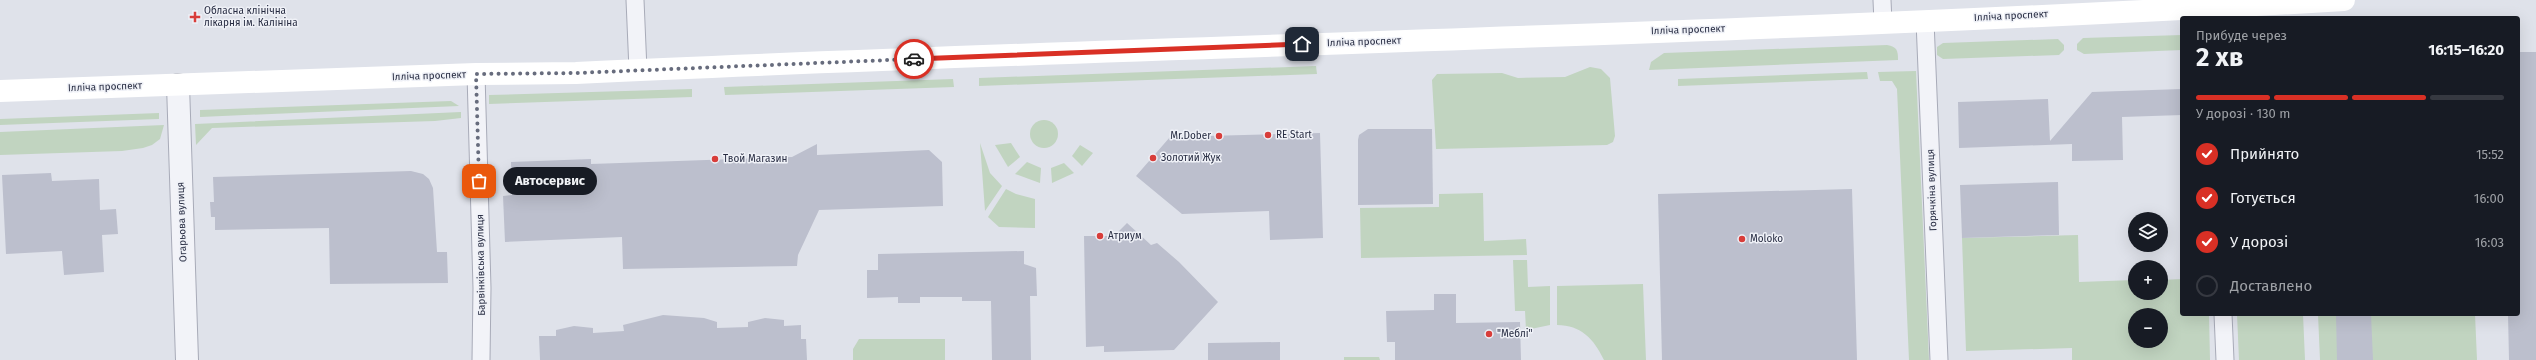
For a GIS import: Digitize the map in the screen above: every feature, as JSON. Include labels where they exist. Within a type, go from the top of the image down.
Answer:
[{"type":"main road","name":"Ілліча проспект","points":[[0,91],[476,74],[638,70],[1882,22],[2214,13],[2344,0]]},
{"type":"street","points":[[635,0],[638,70]]},
{"type":"street","points":[[1882,0],[1882,22]]},
{"type":"street","name":"Горячкіна вулиця","points":[[1925,21],[1939,360]]},
{"type":"street","name":"Барвінківська вулиця","points":[[476,74],[482,288],[481,360]]},
{"type":"street","name":"Огарьова вулиця","points":[[178,85],[187,360]]},
{"type":"street","points":[[2223,316],[2225,360]]},
{"type":"green space","points":[[2180,35],[2180,50],[2084,54],[2077,50],[2077,44],[2083,38]]},
{"type":"green space","points":[[2058,39],[2064,45],[2064,50],[2059,55],[1943,59],[1937,55],[1937,47],[1943,43]]},
{"type":"green space","points":[[1887,45],[1896,50],[1898,60],[1649,70],[1651,62],[1664,53]]},
{"type":"green space","points":[[1316,66],[1317,74],[979,86],[979,78]]},
{"type":"green space","points":[[1590,67],[1601,69],[1610,78],[1615,136],[1613,142],[1607,145],[1436,149],[1432,80],[1437,74],[1502,73],[1518,78],[1565,77]]},
{"type":"green space","points":[[1916,71],[1929,360],[1909,360],[1897,89],[1892,81],[1880,81],[1878,72]]},
{"type":"green space","points":[[1867,72],[1868,79],[1678,86],[1678,79]]},
{"type":"green space","points":[[953,79],[954,87],[725,95],[724,87]]},
{"type":"green space","points":[[692,89],[692,97],[489,104],[489,95]]},
{"type":"green space","points":[[451,101],[459,106],[200,117],[200,110]]},
{"type":"green space","points":[[461,112],[461,118],[435,121],[212,128],[196,145],[195,124]]},
{"type":"green space","points":[[159,113],[159,119],[0,125],[0,119]]},
{"type":"green space","points":[[1044,120],[1054,124],[1058,134],[1054,144],[1044,148],[1034,144],[1030,134],[1034,124]]},
{"type":"green space","points":[[164,125],[160,139],[152,145],[143,148],[122,151],[0,155],[0,132]]},
{"type":"green space","points":[[980,143],[990,173],[1002,186],[985,211]]},
{"type":"green space","points":[[1011,143],[1020,157],[1008,167],[995,145]]},
{"type":"green space","points":[[1080,145],[1093,153],[1082,166],[1072,156]]},
{"type":"green space","points":[[1027,162],[1041,168],[1040,183],[1015,174]]},
{"type":"green space","points":[[1064,163],[1074,173],[1052,183],[1051,168]]},
{"type":"green space","points":[[1006,189],[1016,194],[1035,199],[1035,228],[999,227],[988,217]]},
{"type":"green space","points":[[1483,193],[1484,241],[1526,239],[1527,255],[1361,258],[1360,208],[1439,207],[1439,194]]},
{"type":"green space","points":[[2078,235],[2079,282],[2128,280],[2128,300],[2168,300],[2168,280],[2180,279],[2180,316],[2209,316],[2210,360],[2072,360],[2072,348],[1966,351],[1962,238]]},
{"type":"green space","points":[[1513,260],[1527,260],[1528,287],[1550,286],[1550,325],[1526,330],[1525,311],[1515,311]]},
{"type":"green space","points":[[1643,284],[1646,360],[1604,360],[1596,346],[1586,335],[1573,328],[1557,325],[1557,286]]},
{"type":"green space","points":[[2237,316],[2303,316],[2305,360],[2239,360]]},
{"type":"green space","points":[[2318,316],[2475,316],[2477,360],[2320,360]]},
{"type":"green space","points":[[859,339],[945,339],[945,360],[853,360],[853,349]]},
{"type":"green space","points":[[1344,357],[1379,357],[1380,360],[1344,360]]},
{"type":"building","points":[[2520,52],[2536,52],[2536,360],[2509,360],[2508,316],[2520,316]]},
{"type":"building","points":[[2180,89],[2180,115],[2122,117],[2123,160],[2072,161],[2072,144],[1959,148],[1958,102],[2048,99],[2050,141],[2092,92]]},
{"type":"building","points":[[1368,129],[1432,129],[1433,204],[1358,205],[1358,140],[1359,135]]},
{"type":"building","points":[[1320,133],[1323,238],[1270,240],[1269,211],[1182,214],[1136,176],[1170,137]]},
{"type":"building","points":[[817,144],[817,155],[929,150],[942,162],[943,206],[819,210],[798,255],[797,266],[623,269],[622,237],[505,242],[503,196],[512,195],[511,162],[591,159],[591,164],[792,157]]},
{"type":"building","points":[[411,171],[423,174],[429,179],[433,188],[437,252],[447,252],[448,283],[330,284],[329,228],[215,230],[215,217],[211,217],[210,202],[214,202],[213,177]]},
{"type":"building","points":[[51,173],[52,181],[99,179],[100,210],[116,209],[118,234],[102,235],[104,272],[64,275],[62,251],[6,254],[2,175]]},
{"type":"building","points":[[2058,182],[2059,235],[1962,238],[1960,185]]},
{"type":"building","points":[[1852,189],[1857,360],[1662,360],[1658,194]]},
{"type":"building","points":[[1127,223],[1151,245],[1157,243],[1179,262],[1218,302],[1174,350],[1104,352],[1104,346],[1086,347],[1084,236],[1114,236]]},
{"type":"building","points":[[1024,251],[1024,264],[1036,268],[1037,296],[1030,296],[1031,360],[992,360],[991,301],[962,301],[962,297],[920,297],[920,303],[898,303],[898,297],[867,298],[867,270],[878,270],[878,254]]},
{"type":"building","points":[[1434,294],[1456,294],[1456,323],[1520,322],[1521,360],[1395,360],[1395,342],[1387,342],[1386,311],[1434,310]]},
{"type":"building","points":[[663,315],[704,318],[717,322],[717,328],[748,327],[748,322],[765,318],[784,320],[784,326],[801,325],[801,339],[806,339],[807,360],[540,360],[539,336],[556,336],[556,330],[574,326],[593,328],[593,333],[624,331],[623,325]]},
{"type":"building","points":[[2336,316],[2371,316],[2373,360],[2337,360]]},
{"type":"building","points":[[1280,342],[1280,360],[1208,360],[1208,343]]},
{"type":"way so far","points":[[479,181],[476,74],[576,73],[914,59]]},
{"type":"place","name":"Обласна клінічна лікарня ім. Калініна","points":[[195,17]]},
{"type":"place","name":"RE Start","points":[[1268,135]]},
{"type":"place","name":"Mr.Dober","points":[[1219,136]]},
{"type":"place","name":"Золотий Жук","points":[[1153,158]]},
{"type":"place","name":"Твой Магазин","points":[[715,159]]},
{"type":"place","name":"Автосервис","points":[[479,181]]},
{"type":"place","name":"Атриум","points":[[1100,236]]},
{"type":"place","name":"Moloko","points":[[1742,239]]},
{"type":"place","name":"\"Меблі\"","points":[[1489,334]]},
{"type":"route","points":[[914,59],[1302,44]]}]
